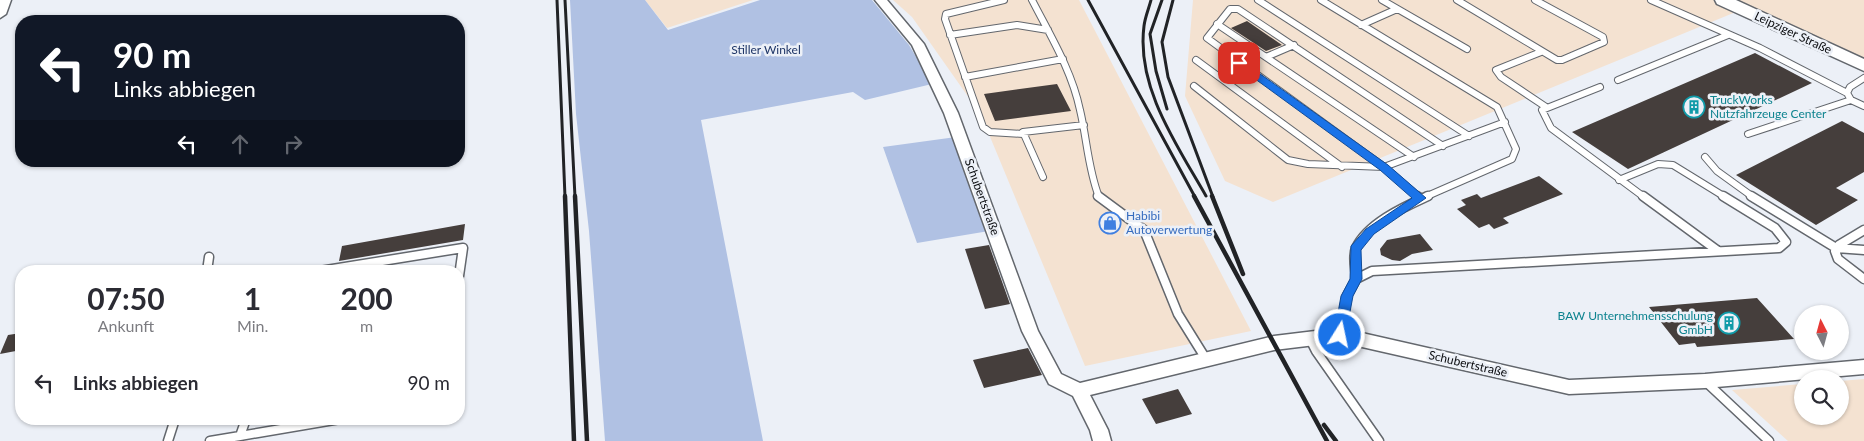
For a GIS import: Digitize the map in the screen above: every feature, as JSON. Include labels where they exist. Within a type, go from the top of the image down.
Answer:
[{"type":"street","points":[[0,14],[5,0]]},
{"type":"street","name":"Schubertstraße","points":[[881,0],[918,44],[951,113],[1030,331],[1055,379],[1079,391],[1274,344],[1340,335],[1569,387],[1705,381],[1864,367]]},
{"type":"street","name":"Leipziger Straße","points":[[1722,0],[1864,66]]},
{"type":"street","points":[[1079,391],[1099,430],[1102,441]]},
{"type":"lane","points":[[1004,0],[946,14],[944,19],[986,130],[990,132],[1023,134]]},
{"type":"lane","points":[[1032,0],[1063,59],[1084,125],[1093,182],[1099,197],[1144,230],[1178,314],[1206,359]]},
{"type":"lane","points":[[1258,0],[1469,136]]},
{"type":"lane","points":[[1321,0],[1497,107],[1516,150],[1512,159],[1420,198],[1370,232],[1356,249],[1356,279],[1347,296],[1340,335]]},
{"type":"lane","points":[[1382,0],[1467,49]]},
{"type":"lane","points":[[1457,0],[1552,58],[1562,60],[1605,40],[1536,0]]},
{"type":"lane","points":[[1651,0],[1760,48],[1864,106]]},
{"type":"lane","points":[[1361,25],[1397,8]]},
{"type":"lane","points":[[1420,198],[1384,167],[1207,40],[1217,24],[1230,9],[1238,9],[1443,146]]},
{"type":"lane","points":[[1217,24],[1414,157]]},
{"type":"lane","points":[[950,35],[1017,25],[1048,30]]},
{"type":"lane","points":[[1618,80],[1728,35]]},
{"type":"lane","points":[[1266,56],[1294,45]]},
{"type":"lane","points":[[1541,52],[1496,70],[1501,77],[1546,107]]},
{"type":"lane","points":[[965,77],[1063,59]]},
{"type":"lane","points":[[1196,60],[1343,168]]},
{"type":"lane","points":[[1849,96],[1850,87],[1864,78]]},
{"type":"lane","points":[[1194,86],[1288,160],[1343,168],[1384,167],[1505,122]]},
{"type":"lane","points":[[1600,87],[1546,107],[1542,110],[1542,114],[1556,134],[1718,251]]},
{"type":"lane","points":[[1748,134],[1849,96]]},
{"type":"lane","points":[[1023,134],[1024,130],[1084,125]]},
{"type":"lane","points":[[1023,134],[1043,177]]},
{"type":"lane","points":[[1705,157],[1736,186],[1836,248],[1864,250]]},
{"type":"lane","points":[[1356,279],[1372,271],[1779,248],[1786,242],[1775,228],[1673,165],[1658,164],[1619,180]]},
{"type":"lane","points":[[1836,248],[1864,230]]},
{"type":"lane","points":[[357,265],[463,248],[461,265]]},
{"type":"lane","points":[[1836,248],[1838,259],[1864,279]]},
{"type":"lane","points":[[208,265],[209,257]]},
{"type":"lane","points":[[1310,339],[1316,351],[1379,441]]},
{"type":"lane","points":[[1705,381],[1769,441]]},
{"type":"lane","points":[[168,441],[173,425]]},
{"type":"lane","points":[[240,436],[244,425]]},
{"type":"lane","points":[[210,441],[305,425]]},
{"type":"shaded area","points":[[645,0],[753,0],[667,28]]},
{"type":"shaded area","name":"Habibi Autoverwertung","points":[[893,0],[1079,0],[1251,331],[1085,366],[981,115],[912,17]]},
{"type":"shaded area","points":[[1193,0],[1864,0],[1864,61],[1748,7],[1273,202],[1225,181],[1185,96]]},
{"type":"shaded area","points":[[1864,379],[1864,441],[1788,441],[1732,390],[1794,385],[1794,425],[1849,425],[1849,380]]},
{"type":"green space","name":"Stiller Winkel","points":[[570,0],[645,0],[668,30],[760,0],[872,0],[909,45],[932,84],[865,100],[853,92],[701,120],[763,441],[605,441],[589,231],[576,114]]},
{"type":"green space","points":[[956,137],[989,231],[917,243],[883,147]]},
{"type":"building","points":[[1247,21],[1282,45],[1266,51],[1231,28]]},
{"type":"building","name":"TruckWorks Nutzfahrzeuge Center","points":[[1755,53],[1812,83],[1628,169],[1572,132]]},
{"type":"building","points":[[1057,84],[1071,111],[995,121],[984,94]]},
{"type":"building","points":[[1842,121],[1864,133],[1864,172],[1836,188],[1858,200],[1816,225],[1736,175]]},
{"type":"building","points":[[1539,176],[1563,194],[1503,218],[1509,223],[1494,229],[1489,224],[1479,228],[1457,209],[1466,205],[1461,200],[1477,194],[1481,198]]},
{"type":"building","points":[[465,224],[463,240],[339,261],[342,246]]},
{"type":"building","points":[[1420,234],[1433,250],[1412,254],[1400,261],[1381,255],[1380,249],[1387,240]]},
{"type":"building","points":[[989,245],[1010,304],[985,309],[965,249]]},
{"type":"building","name":"BAW Unternehmensschulung GmbH","points":[[1757,298],[1794,339],[1697,347],[1695,343],[1679,345],[1649,307]]},
{"type":"building","points":[[15,334],[15,351],[0,354],[8,335]]},
{"type":"building","points":[[1028,348],[1042,375],[984,388],[973,360]]},
{"type":"building","points":[[1178,389],[1192,414],[1156,424],[1142,399]]},
{"type":"railway","points":[[557,0],[565,197]]},
{"type":"railway","points":[[565,0],[575,197]]},
{"type":"railway","points":[[1088,0],[1195,197]]},
{"type":"railway","points":[[1151,0],[1144,26],[1143,49],[1152,93],[1172,136],[1206,196]]},
{"type":"railway","points":[[1162,0],[1150,34],[1156,71],[1167,109]]},
{"type":"railway","points":[[1173,0],[1162,42],[1168,77],[1213,197]]},
{"type":"railway","points":[[565,196],[574,441]]},
{"type":"railway","points":[[575,196],[587,441]]},
{"type":"railway","points":[[1194,196],[1327,441]]},
{"type":"railway","points":[[1212,196],[1243,274]]},
{"type":"railway","points":[[1324,425],[1336,441]]},
{"type":"place","name":"TruckWorks Nutzfahrzeuge Center","points":[[1694,107]]},
{"type":"place","name":"Habibi Autoverwertung","points":[[1110,223]]},
{"type":"place","name":"BAW Unternehmensschulung GmbH","points":[[1729,323]]},
{"type":"route","points":[[1239,63],[1384,167],[1420,198],[1370,232],[1356,249],[1356,279],[1347,296],[1340,335]]}]
